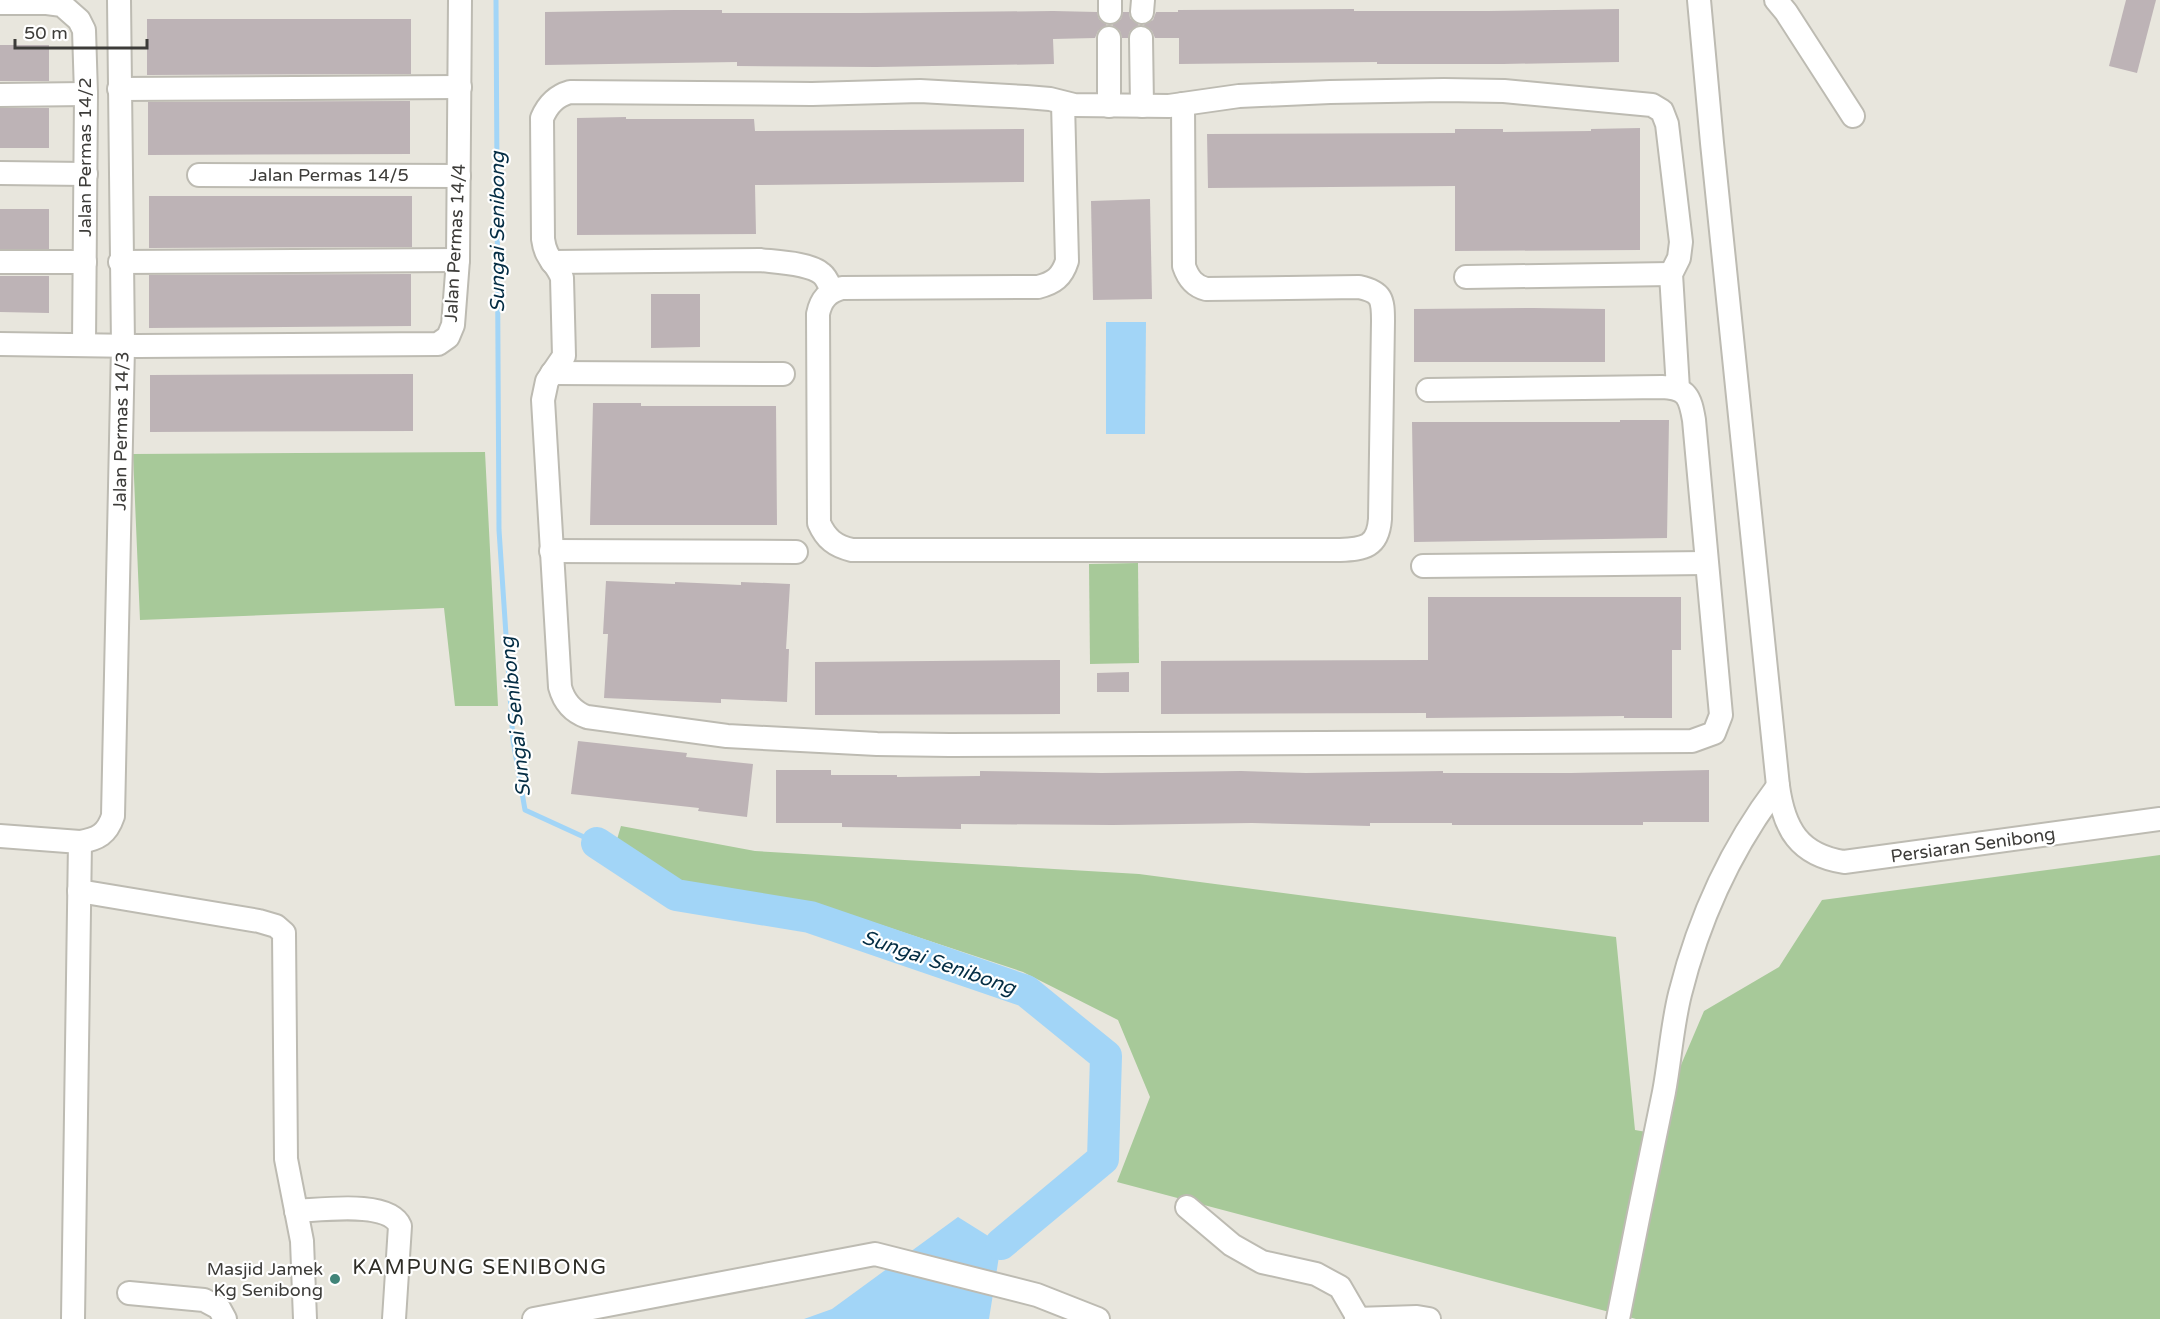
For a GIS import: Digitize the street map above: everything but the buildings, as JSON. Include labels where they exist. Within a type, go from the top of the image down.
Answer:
[{"type":"street","name":"Jalan Permas 14/3","points":[[80,842],[94,840],[104,834],[113,816],[123,346],[118,0]]},
{"type":"street","name":"Jalan Permas 14/4","points":[[123,346],[438,344],[448,337],[453,325],[458,260],[460,0]]},
{"type":"street","points":[[1618,1319],[1667,1076],[1680,995],[1698,933],[1717,886],[1738,844],[1755,816],[1778,786],[1699,0]]},
{"type":"street","points":[[1776,0],[1852,116]]},
{"type":"street","name":"Jalan Permas 14/2","points":[[0,3],[62,5],[79,20],[84,30],[86,94],[84,344]]},
{"type":"street","points":[[1109,38],[1109,106]]},
{"type":"street","points":[[1142,38],[1142,106]]},
{"type":"street","points":[[119,89],[460,87]]},
{"type":"street","points":[[1428,390],[1662,387],[1678,389],[1686,394],[1692,406],[1721,715],[1714,733],[1698,740],[876,744],[727,736],[581,715],[567,704],[560,687],[551,551],[543,400],[545,387],[564,356],[562,278],[558,268],[546,255],[543,239],[542,123],[544,113],[550,104],[570,92],[812,94],[920,91],[1026,97],[1074,105],[1142,106],[1183,104],[1239,96],[1444,90],[1504,91],[1652,105],[1662,111],[1667,124],[1681,242],[1678,258],[1671,274],[1678,389]]},
{"type":"street","points":[[0,95],[86,94]]},
{"type":"street","points":[[1063,103],[1067,261],[1058,279],[1049,285],[1038,287],[842,288],[832,291],[820,305],[818,314],[819,523],[831,542],[840,547],[852,550],[1340,550],[1363,548],[1370,545],[1377,533],[1380,519],[1383,315],[1380,296],[1371,289],[1359,287],[1206,289],[1190,279],[1184,266],[1183,104]]},
{"type":"street","points":[[0,173],[86,174]]},
{"type":"street","name":"Jalan Permas 14/5","points":[[199,175],[459,176]]},
{"type":"street","points":[[120,262],[458,260]]},
{"type":"street","points":[[552,262],[760,260],[787,263],[819,272],[826,278],[832,291]]},
{"type":"street","points":[[0,262],[85,262]]},
{"type":"street","points":[[1466,278],[1671,274]]},
{"type":"street","points":[[0,344],[123,346]]},
{"type":"street","points":[[552,373],[783,374]]},
{"type":"street","points":[[551,551],[796,552]]},
{"type":"street","points":[[1423,566],[1706,563]]},
{"type":"street","name":"Persiaran Senibong","points":[[1778,786],[1783,815],[1794,836],[1817,855],[1844,862],[2160,819]]},
{"type":"street","points":[[0,836],[80,842],[73,1319]]},
{"type":"street","points":[[79,891],[259,921],[276,926],[284,933],[286,1159],[302,1241],[305,1319]]},
{"type":"street","points":[[1187,1207],[1232,1245],[1262,1262],[1316,1274],[1340,1287],[1357,1319],[1417,1317],[1429,1319]]},
{"type":"street","points":[[296,1211],[366,1208],[392,1216],[397,1220],[400,1226],[394,1319]]},
{"type":"street","points":[[534,1319],[875,1254],[1037,1295],[1098,1319]]},
{"type":"street","points":[[129,1293],[204,1300],[219,1308],[225,1319]]},
{"type":"green space","points":[[485,452],[498,706],[455,706],[444,608],[140,620],[133,454]]},
{"type":"green space","points":[[1138,563],[1139,663],[1090,664],[1089,564]]},
{"type":"green space","points":[[621,826],[755,851],[1139,874],[1616,937],[1635,1130],[1652,1133],[1704,1011],[1779,967],[1822,900],[2160,855],[2160,1319],[1636,1319],[1117,1182],[1150,1097],[1118,1020],[1023,972],[818,904],[679,884],[615,846]]},
{"type":"water","points":[[1106,322],[1146,322],[1145,434],[1106,434]]},
{"type":"water","points":[[958,1217],[1001,1244],[989,1319],[804,1319],[832,1309]]},
{"type":"waterway","name":"Sungai Senibong","points":[[496,0],[499,530],[513,740],[525,810],[597,843]]},
{"type":"waterway","name":"Sungai Senibong","points":[[597,843],[676,895],[810,917],[1026,991],[1106,1056],[1103,1159],[1001,1244]]},
{"type":"place","name":"Masjid Jamek Kg Senibong","points":[[335,1279]]},
{"type":"district","name":"KAMPUNG SENIBONG","points":[[480,1267]]}]
